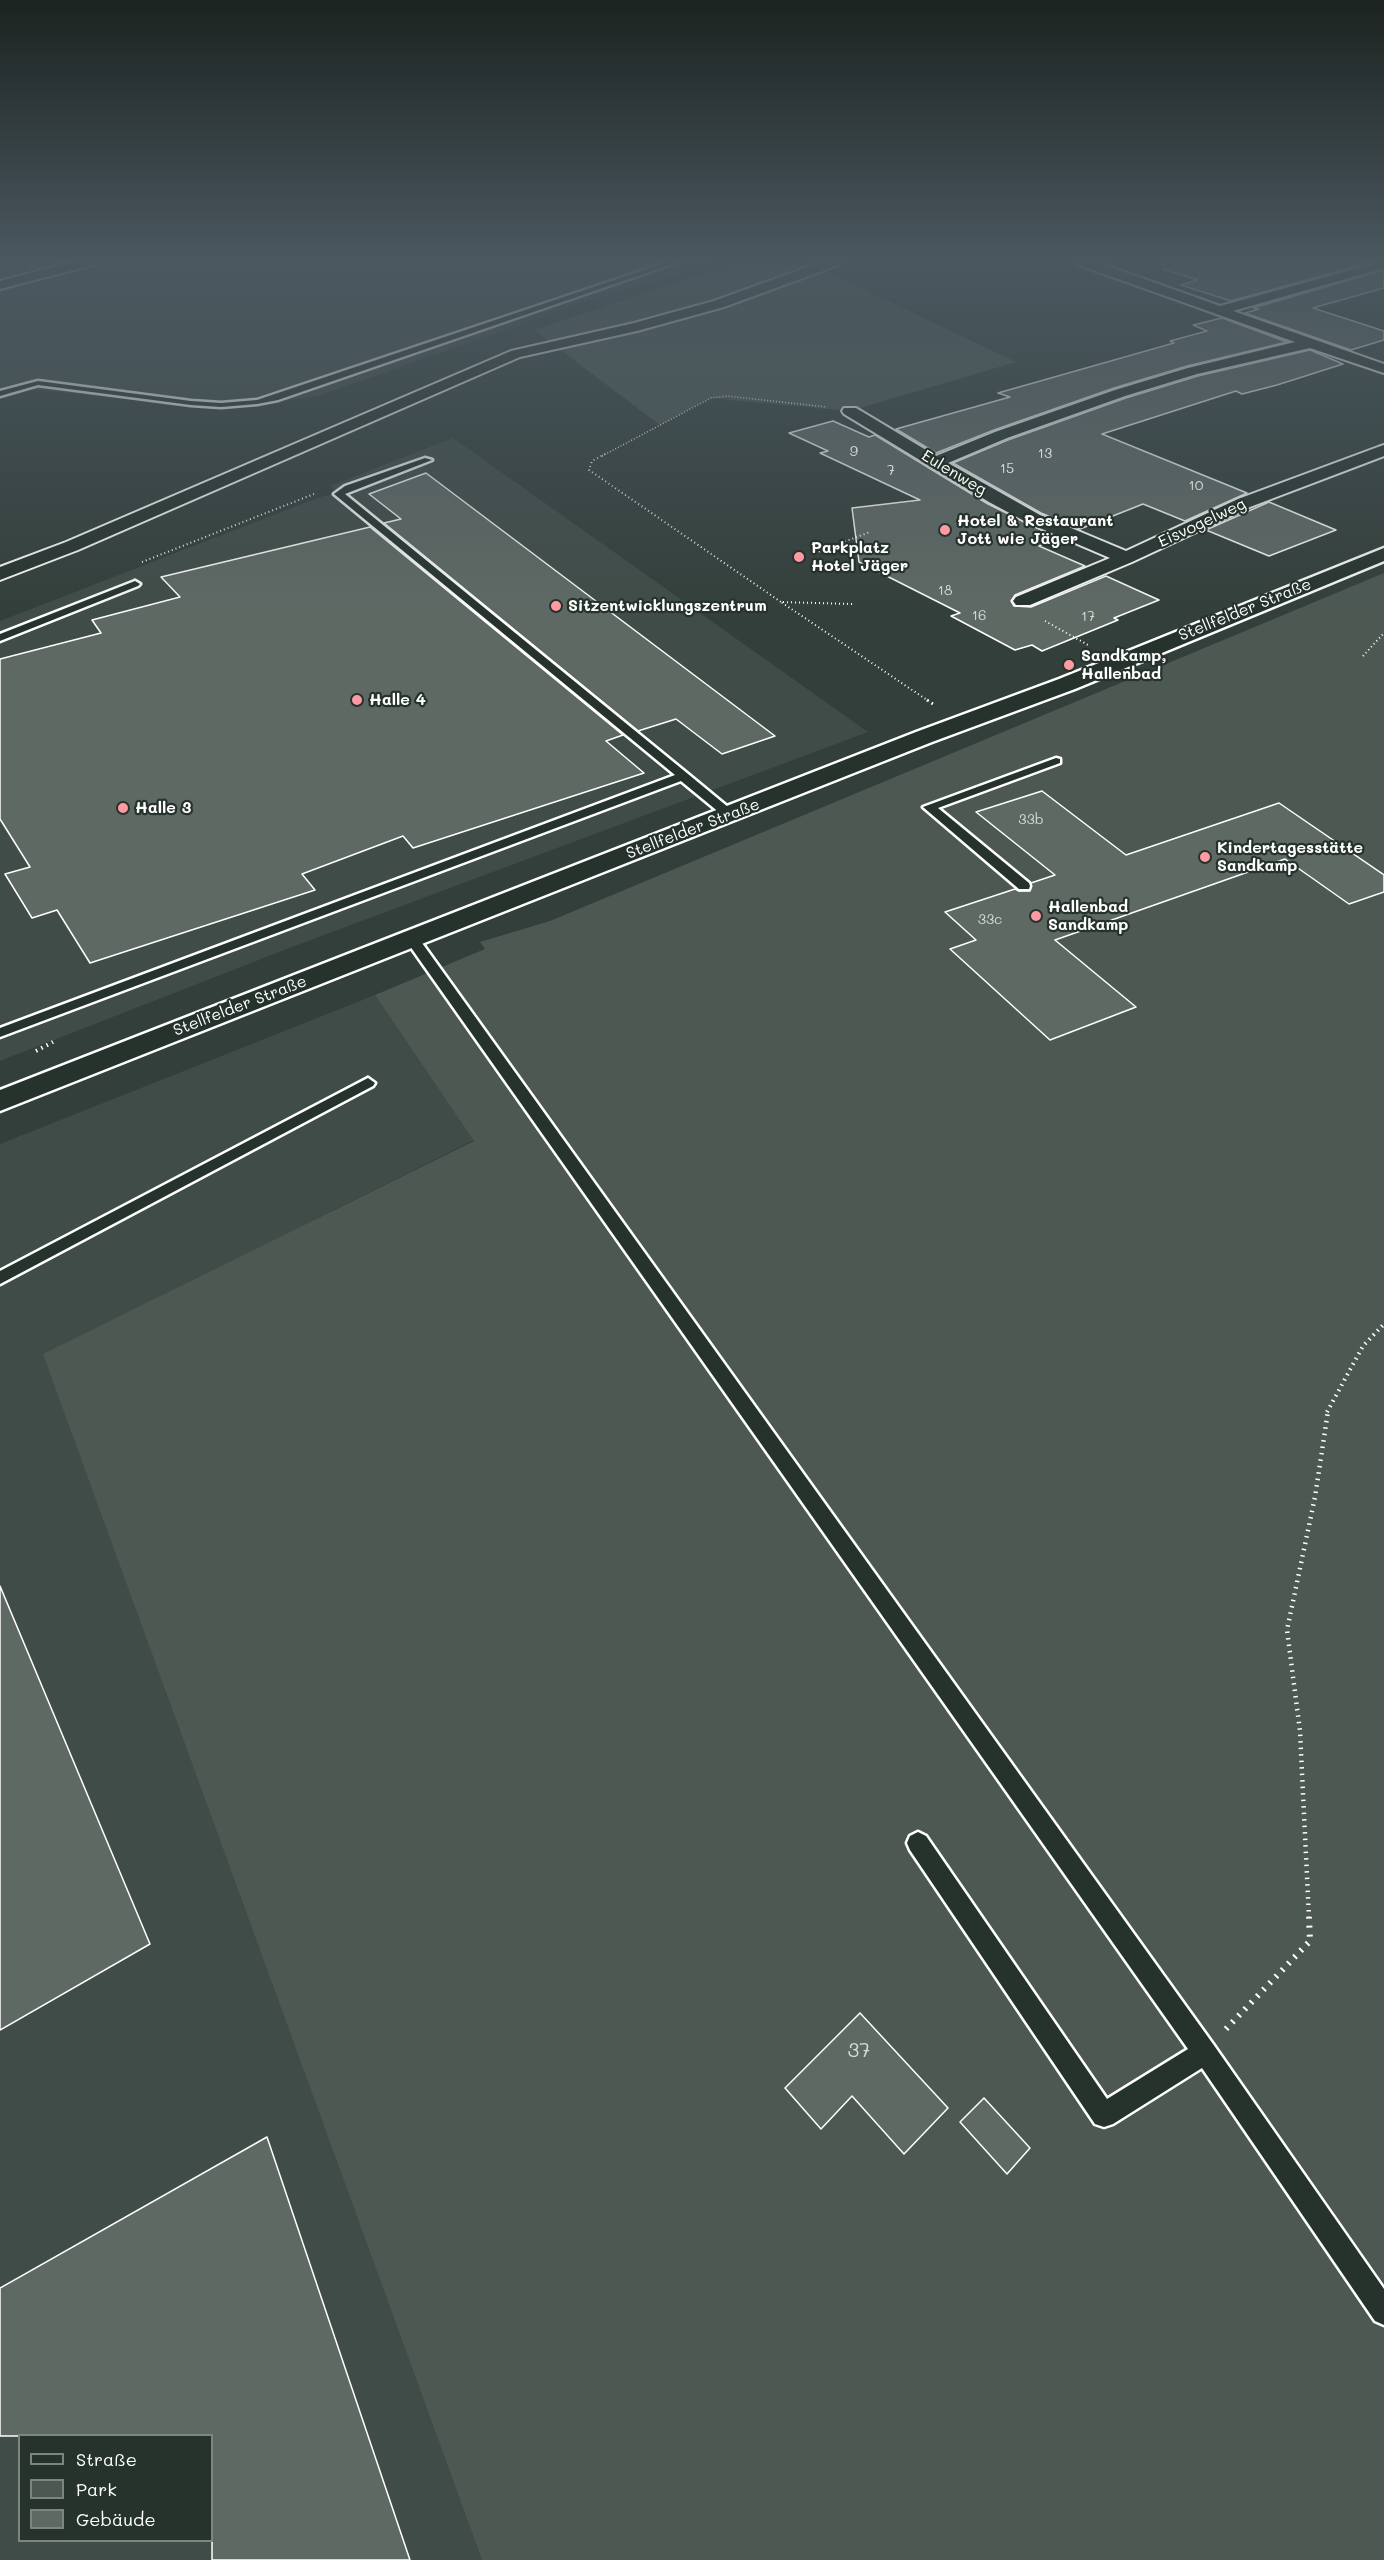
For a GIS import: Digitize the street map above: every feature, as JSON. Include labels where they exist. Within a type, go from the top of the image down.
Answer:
[{"type":"street","points":[[0,574],[455,380]]},
{"type":"street","points":[[936,462],[1011,431],[1162,380]]},
{"type":"street","name":"Eulenweg","points":[[850,411],[1034,519],[1126,558]]},
{"type":"street","name":"Eisvogelweg","points":[[1023,602],[1126,558],[1244,503],[1384,450]]},
{"type":"street","name":"Stellfelder Straße","points":[[0,1101],[962,723],[1067,684],[1384,554]]},
{"type":"lane","points":[[0,394],[38,383],[221,405],[275,398],[327,380]]},
{"type":"lane","points":[[428,460],[341,492],[339,496],[730,815]]},
{"type":"lane","points":[[0,638],[135,584]]},
{"type":"lane","points":[[1024,886],[929,807],[1056,761]]},
{"type":"lane","points":[[0,1033],[684,776]]},
{"type":"lane","points":[[412,939],[1205,2052],[1384,2312]]},
{"type":"lane","points":[[0,1278],[368,1083]]},
{"type":"lane","points":[[918,1843],[1104,2115],[1205,2052]]},
{"type":"path","points":[[850,411],[727,396],[711,398],[592,461],[589,470],[962,723]]},
{"type":"path","points":[[138,563],[312,495],[331,491],[341,492]]},
{"type":"path","points":[[815,553],[870,532]]},
{"type":"path","points":[[782,602],[852,604]]},
{"type":"path","points":[[1023,602],[1023,607],[1118,662]]},
{"type":"path","points":[[1363,656],[1384,633]]},
{"type":"path","points":[[1205,2052],[1310,1941],[1299,1731],[1287,1630],[1315,1497],[1326,1415],[1363,1346],[1384,1324]]},
{"type":"shaded area","points":[[0,380],[362,380],[318,396],[219,409],[32,389],[0,399]]},
{"type":"shaded area","points":[[453,438],[868,732],[292,947],[0,1061],[0,621],[320,497],[340,493],[330,486]]},
{"type":"shaded area","points":[[375,995],[474,1140],[44,1355],[482,2560],[0,2560],[0,1144]]},
{"type":"green space","points":[[601,380],[953,380],[850,411],[711,398],[660,425]]},
{"type":"green space","points":[[1384,573],[1384,2560],[482,2560],[43,1354],[474,1141],[375,995],[485,949],[480,942],[550,921]]},
{"type":"building","points":[[1042,380],[1139,380],[994,430],[936,453],[896,429],[1010,397],[998,393]]},
{"type":"building","points":[[1183,380],[1291,380],[1242,394],[1236,391],[1102,434],[1247,493],[1185,521],[1143,504],[1080,529],[1041,513],[953,463],[1008,440],[1126,398]]},
{"type":"building","points":[[833,421],[869,437],[875,435],[988,504],[1058,538],[1039,546],[1085,566],[1015,595],[1011,601],[1014,606],[1031,607],[1106,576],[1159,600],[1114,618],[1118,620],[1042,651],[1032,645],[1015,650],[951,616],[960,613],[859,562],[852,508],[920,500],[820,453],[828,451],[789,433]]},
{"type":"building","name":"Sitzentwicklungszentrum","points":[[426,473],[775,736],[722,754],[676,719],[638,731],[384,523],[401,519],[369,494]]},
{"type":"building","points":[[1269,502],[1336,530],[1269,556],[1206,530]]},
{"type":"building","points":[[370,527],[623,735],[606,741],[644,773],[413,848],[403,836],[302,874],[315,890],[90,963],[57,910],[32,918],[5,874],[30,867],[0,819],[0,659],[101,633],[92,620],[180,597],[161,577]]},
{"type":"building","name":"Hallenbad Sandkamp","points":[[1042,791],[1126,855],[1279,803],[1384,875],[1384,892],[1349,904],[1285,859],[1055,940],[1136,1007],[1050,1040],[950,949],[976,940],[945,912],[1015,889],[1030,891],[1031,883],[1055,875],[976,812]]},
{"type":"building","points":[[0,1586],[150,1944],[0,2030]]},
{"type":"building","points":[[860,2013],[948,2108],[904,2154],[852,2096],[821,2129],[785,2088]]},
{"type":"building","points":[[984,2098],[1030,2148],[1007,2174],[960,2122]]},
{"type":"building","points":[[267,2137],[410,2560],[212,2560],[213,2434],[18,2434],[18,2436],[0,2436],[0,2288]]},
{"type":"place","name":"Hotel & Restaurant Jott wie Jäger","points":[[945,530]]},
{"type":"place","name":"Parkplatz Hotel Jäger","points":[[799,557]]},
{"type":"place","name":"Sitzentwicklungszentrum","points":[[556,606]]},
{"type":"place","name":"Sandkamp, Hallenbad","points":[[1069,665]]},
{"type":"place","name":"Halle 4","points":[[357,700]]},
{"type":"place","name":"Halle 3","points":[[123,808]]},
{"type":"place","name":"Kindertagesstätte Sandkamp","points":[[1205,857]]},
{"type":"place","name":"Hallenbad Sandkamp","points":[[1036,916]]}]
